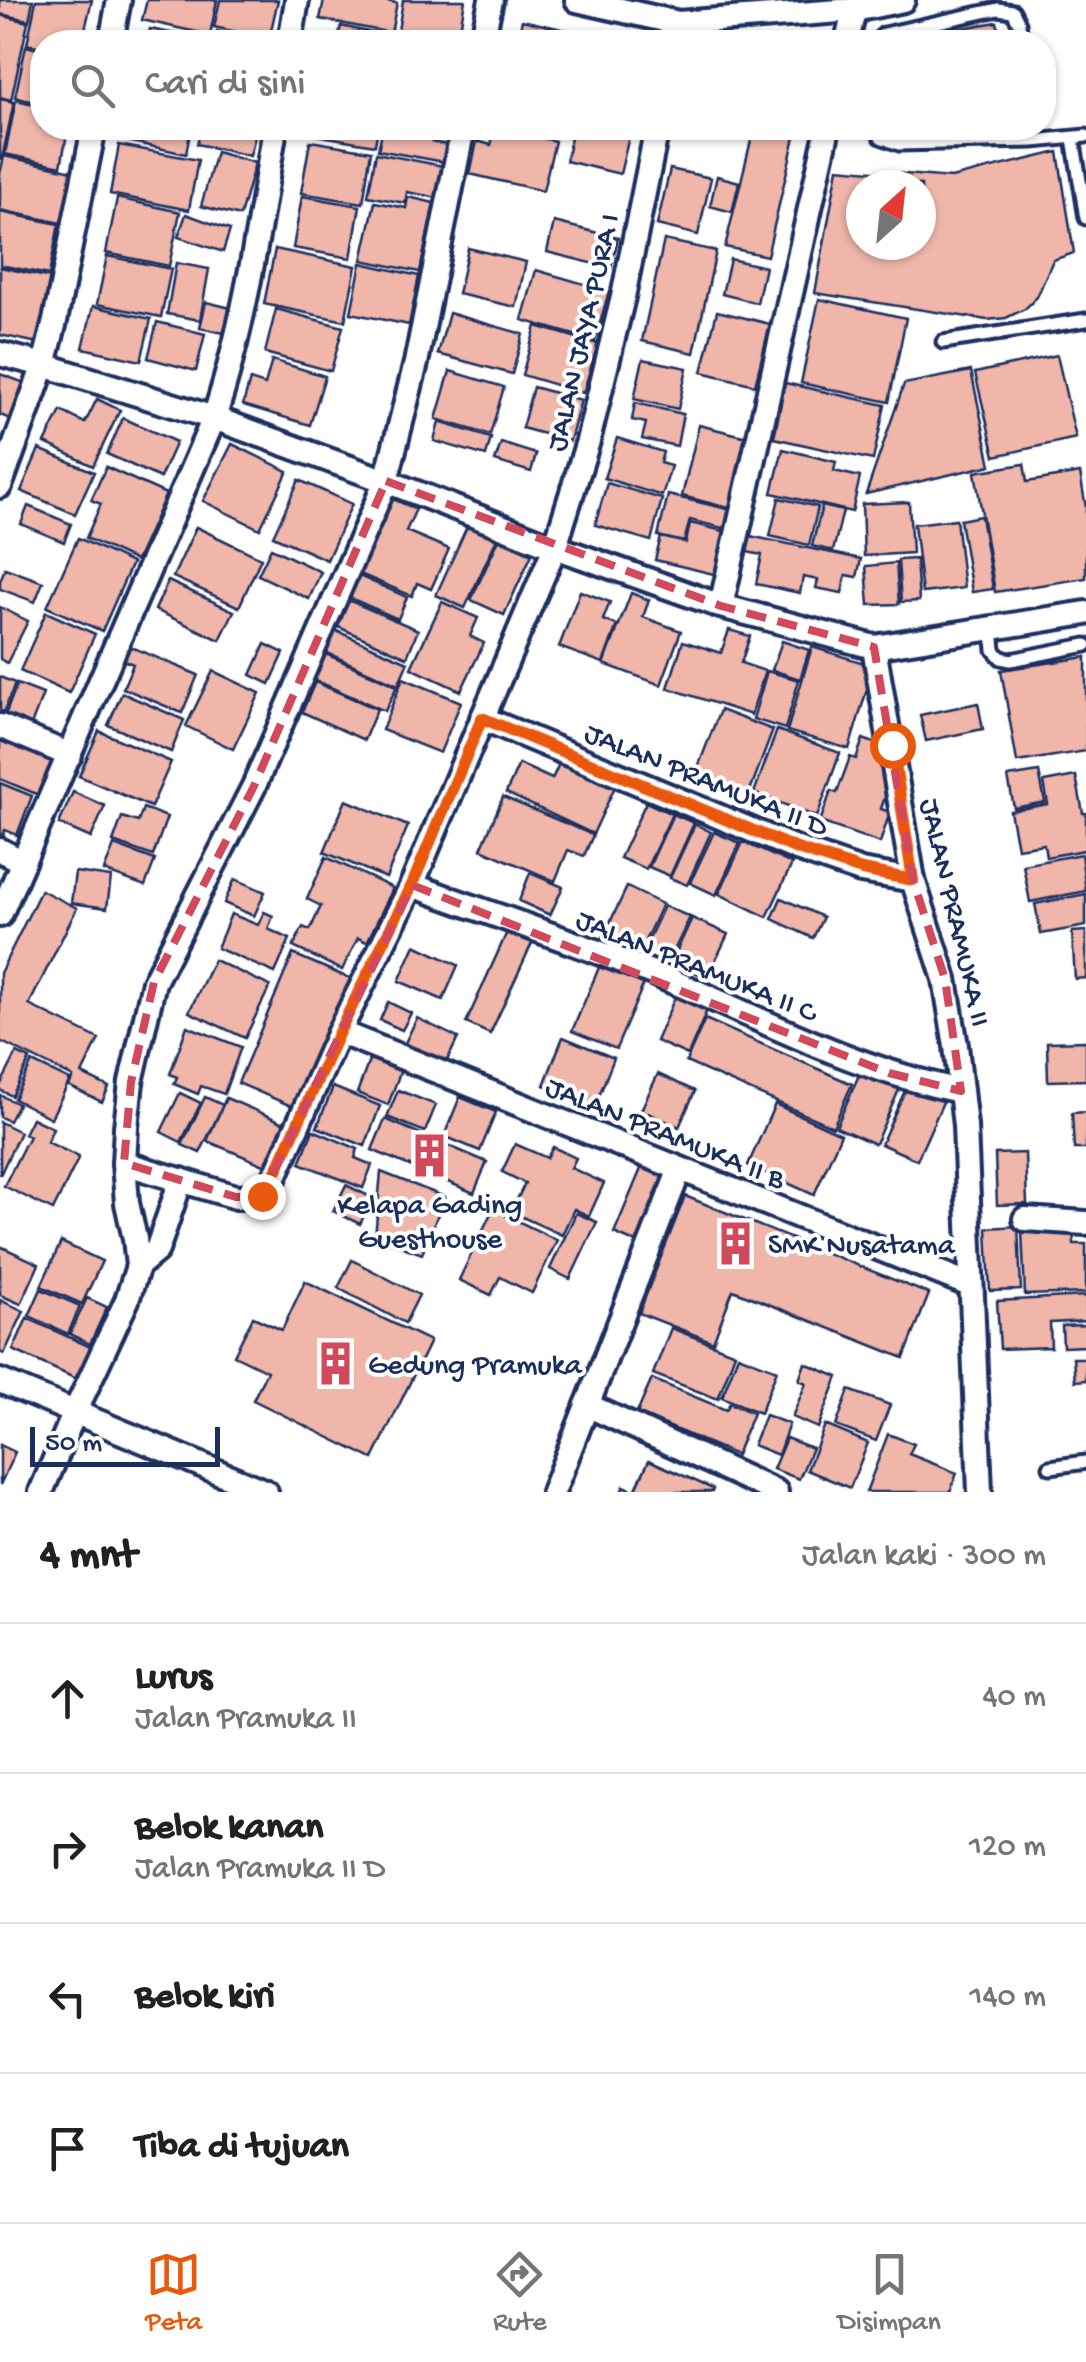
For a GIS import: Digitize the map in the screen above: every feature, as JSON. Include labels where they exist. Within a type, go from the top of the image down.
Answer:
[{"type":"street","points":[[114,30],[120,0]]},
{"type":"street","points":[[292,30],[297,0]]},
{"type":"street","points":[[484,30],[490,0]]},
{"type":"street","points":[[577,0],[667,30]]},
{"type":"street","points":[[699,30],[903,0]]},
{"type":"street","points":[[850,30],[854,10]]},
{"type":"street","points":[[0,486],[44,365],[92,140]]},
{"type":"street","points":[[0,915],[214,418],[232,366],[274,140]]},
{"type":"street","points":[[41,1492],[138,1266],[126,1203],[124,1163],[131,1082],[154,982],[254,786],[386,481],[416,364],[462,140]]},
{"type":"street","name":"JALAN JAYA PURA I","points":[[182,1180],[236,1197],[262,1196],[412,885],[555,548],[588,441],[623,297],[655,140]]},
{"type":"street","points":[[721,606],[825,140]]},
{"type":"street","points":[[0,354],[214,418],[555,548],[721,606],[874,647],[1086,613]]},
{"type":"street","name":"JALAN PRAMUKA II","points":[[874,647],[913,880],[946,979],[956,1046],[965,1126],[980,1492]]},
{"type":"street","name":"JALAN PRAMUKA II D","points":[[482,718],[797,849],[862,870],[913,880]]},
{"type":"street","points":[[0,726],[70,756]]},
{"type":"street","points":[[0,850],[23,862]]},
{"type":"street","name":"JALAN PRAMUKA II C","points":[[412,885],[656,974],[806,1042],[889,1073],[961,1091]]},
{"type":"street","name":"JALAN PRAMUKA II B","points":[[339,1032],[970,1285]]},
{"type":"street","points":[[124,1163],[182,1180],[157,1250],[138,1266]]},
{"type":"street","points":[[553,1492],[680,1169]]},
{"type":"street","points":[[1026,1219],[1086,1222]]},
{"type":"street","points":[[0,1381],[266,1492]]},
{"type":"street","points":[[588,1405],[776,1492]]},
{"type":"lane","points":[[902,30],[998,9],[1013,11],[1020,30]]},
{"type":"lane","points":[[1079,136],[1086,218]]},
{"type":"lane","points":[[889,140],[899,144],[953,140]]},
{"type":"lane","points":[[942,342],[1086,320]]},
{"type":"lane","points":[[992,628],[994,650],[1001,658],[1011,660],[1086,646]]},
{"type":"lane","points":[[1050,1467],[1086,1462]]},
{"type":"highlighted area","points":[[386,481],[721,606],[874,647],[913,880],[945,979],[961,1091],[889,1073],[412,885],[262,1196],[236,1197],[124,1163],[131,1082],[154,982],[254,786]]},
{"type":"building","points":[[0,0],[33,0],[29,20],[0,14]]},
{"type":"building","points":[[36,0],[92,0],[85,30],[30,30],[30,45],[27,44]]},
{"type":"building","points":[[147,0],[217,0],[211,30],[187,30],[142,20]]},
{"type":"building","points":[[220,0],[278,0],[271,30],[214,27]]},
{"type":"building","points":[[324,0],[397,3],[392,30],[320,19]]},
{"type":"building","points":[[403,0],[465,0],[460,30],[398,30]]},
{"type":"building","points":[[0,15],[28,22],[11,100],[0,97]]},
{"type":"building","points":[[522,20],[566,30],[520,30]]},
{"type":"building","points":[[997,22],[999,30],[951,30]]},
{"type":"building","points":[[26,46],[30,47],[30,101],[15,97]]},
{"type":"building","points":[[0,99],[14,102],[2,159],[0,158]]},
{"type":"building","points":[[16,100],[30,103],[30,140],[66,140],[61,166],[5,154]]},
{"type":"building","points":[[127,140],[189,140],[186,154]]},
{"type":"building","points":[[198,140],[254,140],[250,156],[197,144]]},
{"type":"building","points":[[345,140],[376,140],[375,145]]},
{"type":"building","points":[[380,140],[432,140],[453,146],[450,163],[378,150]]},
{"type":"building","points":[[492,140],[555,141],[543,191],[470,174],[477,141],[491,145]]},
{"type":"building","points":[[570,140],[628,140],[620,174],[566,161]]},
{"type":"building","points":[[751,140],[794,140],[767,256],[725,247]]},
{"type":"building","points":[[310,141],[371,151],[363,203],[301,193]]},
{"type":"building","points":[[119,145],[198,160],[189,210],[110,194]]},
{"type":"building","points":[[216,152],[255,163],[240,216],[201,206]]},
{"type":"building","points":[[1058,152],[1074,253],[1053,260],[1037,297],[1025,309],[1006,318],[987,320],[815,293],[838,168],[861,170],[846,170],[846,260],[936,260],[936,177],[951,178]]},
{"type":"building","points":[[376,153],[443,166],[438,198],[407,192],[405,203],[368,196]]},
{"type":"building","points":[[4,156],[73,171],[62,223],[0,210]]},
{"type":"building","points":[[670,169],[711,178],[698,235],[657,225]]},
{"type":"building","points":[[717,176],[739,182],[732,212],[710,206]]},
{"type":"building","points":[[302,196],[360,206],[351,258],[293,248]]},
{"type":"building","points":[[408,197],[434,203],[420,272],[362,260],[375,202],[406,208]]},
{"type":"building","points":[[117,198],[180,212],[169,266],[106,253]]},
{"type":"building","points":[[0,212],[59,224],[49,275],[0,265]]},
{"type":"building","points":[[186,214],[230,230],[223,252],[178,237]]},
{"type":"building","points":[[554,222],[618,238],[611,268],[547,252]]},
{"type":"building","points":[[664,240],[716,251],[694,353],[642,341]]},
{"type":"building","points":[[468,248],[526,262],[516,307],[458,294]]},
{"type":"building","points":[[275,249],[356,266],[345,321],[264,304]]},
{"type":"building","points":[[107,256],[171,269],[161,317],[97,304]]},
{"type":"building","points":[[730,259],[765,267],[757,303],[722,294]]},
{"type":"building","points":[[176,263],[209,269],[200,320],[167,314]]},
{"type":"building","points":[[361,263],[419,276],[409,325],[351,313]]},
{"type":"building","points":[[0,267],[51,278],[38,343],[0,335]]},
{"type":"building","points":[[536,270],[609,291],[595,341],[522,320]]},
{"type":"building","points":[[819,299],[906,318],[889,402],[801,383]]},
{"type":"building","points":[[206,302],[235,309],[229,334],[200,328]]},
{"type":"building","points":[[93,306],[151,319],[141,361],[83,348]]},
{"type":"building","points":[[276,309],[343,327],[331,371],[265,353]]},
{"type":"building","points":[[717,311],[770,324],[755,385],[702,372]]},
{"type":"building","points":[[449,313],[523,334],[512,374],[438,354]]},
{"type":"building","points":[[157,322],[205,334],[196,371],[148,358]]},
{"type":"building","points":[[536,326],[598,344],[583,393],[522,375]]},
{"type":"building","points":[[1057,355],[1076,438],[995,456],[975,373]]},
{"type":"building","points":[[643,359],[687,368],[678,409],[634,399]]},
{"type":"building","points":[[272,360],[325,376],[310,425],[243,405],[250,380],[265,385]]},
{"type":"building","points":[[450,371],[504,387],[490,435],[436,419]]},
{"type":"building","points":[[971,371],[991,465],[866,494],[904,384]]},
{"type":"building","points":[[0,374],[25,383],[13,420],[0,415]]},
{"type":"building","points":[[785,383],[885,405],[873,460],[774,438]]},
{"type":"building","points":[[533,387],[581,400],[570,441],[522,428]]},
{"type":"building","points":[[97,399],[120,410],[93,466],[45,443],[61,411],[85,423]]},
{"type":"building","points":[[635,403],[683,414],[677,446],[642,439],[646,423],[632,420]]},
{"type":"building","points":[[123,418],[176,442],[160,478],[107,454]]},
{"type":"building","points":[[439,422],[491,438],[486,456],[434,441]]},
{"type":"building","points":[[699,425],[751,438],[733,509],[682,496]]},
{"type":"building","points":[[617,438],[663,452],[660,463],[671,466],[662,496],[604,478]]},
{"type":"building","points":[[501,443],[536,454],[531,472],[495,461]]},
{"type":"building","points":[[232,444],[288,471],[260,529],[203,501]]},
{"type":"building","points":[[39,449],[94,472],[75,514],[21,491]]},
{"type":"building","points":[[783,449],[836,462],[834,471],[860,477],[852,512],[772,493]]},
{"type":"building","points":[[1024,464],[1027,482],[1080,473],[1086,508],[1086,578],[995,592],[975,472]]},
{"type":"building","points":[[106,467],[166,494],[136,561],[86,538],[101,504],[91,500]]},
{"type":"building","points":[[299,480],[352,504],[327,560],[273,536]]},
{"type":"building","points":[[607,483],[662,499],[651,541],[595,525]]},
{"type":"building","points":[[668,495],[736,511],[731,530],[690,520],[684,542],[658,536]]},
{"type":"building","points":[[779,498],[818,507],[809,545],[770,536]]},
{"type":"building","points":[[393,499],[416,509],[406,531],[449,549],[431,589],[417,583],[412,596],[360,574]]},
{"type":"building","points":[[909,502],[912,553],[864,556],[862,504]]},
{"type":"building","points":[[28,506],[71,524],[64,542],[21,524]]},
{"type":"building","points":[[822,506],[843,511],[833,551],[812,546]]},
{"type":"building","points":[[981,516],[993,589],[972,592],[960,520]]},
{"type":"building","points":[[956,519],[964,588],[922,593],[914,524]]},
{"type":"building","points":[[469,522],[498,536],[465,608],[436,595]]},
{"type":"building","points":[[690,523],[728,532],[718,575],[655,560],[661,537],[686,543]]},
{"type":"building","points":[[196,527],[261,558],[239,607],[173,577]]},
{"type":"building","points":[[750,536],[861,559],[857,577],[846,575],[842,593],[816,588],[818,580],[803,577],[800,593],[756,584],[762,555],[747,552]]},
{"type":"building","points":[[78,538],[132,563],[102,631],[47,607]]},
{"type":"building","points":[[499,539],[532,554],[504,615],[471,600]]},
{"type":"building","points":[[271,548],[321,572],[309,599],[258,575]]},
{"type":"building","points":[[916,559],[919,601],[901,602],[898,560]]},
{"type":"building","points":[[896,563],[899,604],[869,605],[866,566]]},
{"type":"building","points":[[5,568],[43,582],[35,602],[0,589]]},
{"type":"building","points":[[359,576],[407,597],[398,619],[350,598]]},
{"type":"building","points":[[168,581],[234,611],[220,640],[155,610]]},
{"type":"building","points":[[580,591],[610,602],[603,620],[617,625],[603,663],[559,647]]},
{"type":"building","points":[[631,593],[649,600],[643,617],[681,631],[661,685],[604,664]]},
{"type":"building","points":[[348,600],[418,630],[407,657],[336,626]]},
{"type":"building","points":[[442,602],[478,618],[470,636],[484,643],[461,691],[411,668]]},
{"type":"building","points":[[0,607],[28,621],[7,663],[0,659]]},
{"type":"building","points":[[46,612],[95,634],[69,693],[20,671]]},
{"type":"building","points":[[334,630],[408,662],[398,685],[325,652]]},
{"type":"building","points":[[729,630],[750,636],[741,663],[765,671],[751,715],[668,688],[683,641],[721,653]]},
{"type":"building","points":[[782,641],[809,650],[800,679],[772,670]]},
{"type":"building","points":[[265,644],[284,653],[270,684],[251,675]]},
{"type":"building","points":[[129,646],[198,675],[182,713],[123,688],[133,664],[123,660]]},
{"type":"building","points":[[812,647],[874,666],[849,749],[787,731]]},
{"type":"building","points":[[326,654],[397,686],[385,711],[314,680]]},
{"type":"building","points":[[1086,657],[1086,751],[1017,762],[1001,670]]},
{"type":"building","points":[[213,671],[260,693],[233,749],[186,726]]},
{"type":"building","points":[[767,671],[799,680],[785,729],[753,719]]},
{"type":"building","points":[[0,677],[15,683],[4,712],[0,711]]},
{"type":"building","points":[[403,678],[461,702],[440,753],[382,730]]},
{"type":"building","points":[[315,682],[377,709],[364,740],[302,712]]},
{"type":"building","points":[[17,684],[43,694],[30,728],[4,718]]},
{"type":"building","points":[[122,693],[184,720],[171,752],[108,725]]},
{"type":"building","points":[[978,703],[983,729],[926,741],[920,715]]},
{"type":"building","points":[[720,710],[773,730],[748,796],[695,775]]},
{"type":"building","points":[[0,729],[56,752],[39,795],[0,779]]},
{"type":"building","points":[[777,730],[840,753],[817,817],[754,793]]},
{"type":"building","points":[[99,731],[171,762],[151,807],[79,776]]},
{"type":"building","points":[[863,739],[888,748],[881,768],[893,772],[881,809],[890,812],[880,843],[820,822],[831,791],[837,793],[850,757],[856,759]]},
{"type":"building","points":[[563,755],[618,780],[593,834],[506,793],[519,764],[552,779]]},
{"type":"building","points":[[1039,772],[1045,802],[1014,808],[1008,777]]},
{"type":"building","points":[[1076,776],[1086,813],[1086,859],[1084,850],[1046,857],[1044,844],[1017,848],[1010,811],[1048,804],[1044,782]]},
{"type":"building","points":[[0,783],[32,796],[17,835],[5,830],[1,843]]},
{"type":"building","points":[[73,792],[105,806],[91,838],[59,824]]},
{"type":"building","points":[[503,797],[593,835],[584,856],[568,850],[555,881],[481,849]]},
{"type":"building","points":[[346,800],[408,826],[386,878],[324,852]]},
{"type":"building","points":[[646,802],[672,814],[646,869],[620,858]]},
{"type":"building","points":[[143,808],[167,817],[153,856],[113,842],[122,817],[138,822]]},
{"type":"building","points":[[673,814],[694,823],[670,876],[649,867]]},
{"type":"building","points":[[695,824],[711,832],[687,885],[670,878]]},
{"type":"building","points":[[714,832],[740,843],[716,895],[690,883]]},
{"type":"building","points":[[743,842],[792,864],[767,917],[719,894]]},
{"type":"building","points":[[114,845],[155,860],[145,886],[104,871]]},
{"type":"building","points":[[1081,854],[1086,891],[1030,902],[1023,865]]},
{"type":"building","points":[[326,857],[393,888],[367,942],[358,938],[342,970],[293,947],[303,927],[310,930],[321,906],[307,899]]},
{"type":"building","points":[[75,872],[111,877],[107,908],[71,903]]},
{"type":"building","points":[[530,873],[563,887],[550,915],[519,901]]},
{"type":"building","points":[[235,879],[265,892],[254,916],[224,903]]},
{"type":"building","points":[[627,887],[662,904],[638,956],[602,939]]},
{"type":"building","points":[[41,890],[77,908],[29,1005],[99,1039],[82,1074],[109,1087],[102,1102],[69,1086],[73,1077],[0,1041],[0,973]]},
{"type":"building","points":[[1086,894],[1086,926],[1041,934],[1035,904]]},
{"type":"building","points":[[781,898],[823,917],[813,938],[772,919]]},
{"type":"building","points":[[664,906],[690,917],[670,959],[645,947]]},
{"type":"building","points":[[264,912],[273,916],[268,929],[290,939],[275,973],[217,948],[231,914],[258,925]]},
{"type":"building","points":[[692,918],[728,934],[707,978],[672,961]]},
{"type":"building","points":[[508,930],[533,941],[490,1034],[466,1023]]},
{"type":"building","points":[[1086,931],[1086,978],[1075,979],[1072,932]]},
{"type":"building","points":[[415,945],[458,965],[443,1000],[399,981]]},
{"type":"building","points":[[293,954],[351,979],[296,1108],[238,1083]]},
{"type":"building","points":[[214,960],[270,986],[245,1038],[189,1012]]},
{"type":"building","points":[[600,965],[644,983],[616,1049],[572,1031]]},
{"type":"building","points":[[678,990],[710,1003],[688,1055],[656,1041]]},
{"type":"building","points":[[388,1002],[411,1013],[402,1030],[380,1020]]},
{"type":"building","points":[[417,1018],[458,1038],[445,1065],[404,1045]]},
{"type":"building","points":[[705,1019],[852,1084],[833,1127],[686,1062]]},
{"type":"building","points":[[187,1026],[241,1047],[224,1094],[201,1086],[198,1094],[174,1084],[177,1077],[170,1074]]},
{"type":"building","points":[[563,1037],[614,1058],[595,1106],[544,1085]]},
{"type":"building","points":[[1086,1041],[1086,1080],[1048,1081],[1047,1042]]},
{"type":"building","points":[[17,1053],[30,1059],[12,1096],[0,1090],[0,1086]]},
{"type":"building","points":[[370,1058],[401,1070],[388,1105],[357,1093]]},
{"type":"building","points":[[32,1062],[70,1080],[51,1118],[14,1099]]},
{"type":"building","points":[[863,1066],[902,1083],[875,1144],[836,1127]]},
{"type":"building","points":[[658,1074],[695,1091],[679,1127],[641,1110]]},
{"type":"building","points":[[908,1084],[944,1100],[917,1160],[881,1144]]},
{"type":"building","points":[[333,1087],[380,1106],[365,1146],[317,1127]]},
{"type":"building","points":[[398,1090],[436,1105],[425,1132],[387,1117]]},
{"type":"building","points":[[180,1093],[201,1103],[181,1142],[161,1132]]},
{"type":"building","points":[[0,1095],[18,1104],[9,1121],[0,1117]]},
{"type":"building","points":[[205,1097],[223,1105],[200,1153],[182,1145]]},
{"type":"building","points":[[460,1097],[496,1112],[480,1151],[444,1136]]},
{"type":"building","points":[[226,1098],[287,1124],[269,1167],[207,1141]]},
{"type":"building","points":[[775,1104],[841,1134],[814,1195],[748,1165]]},
{"type":"building","points":[[1086,1112],[1086,1149],[1074,1149],[1072,1113]]},
{"type":"building","points":[[32,1118],[53,1128],[47,1142],[79,1157],[53,1210],[4,1186],[29,1136],[24,1134]]},
{"type":"building","name":"Kelapa Gading Guesthouse","points":[[385,1119],[487,1162],[474,1193],[372,1150]]},
{"type":"building","points":[[0,1122],[20,1132],[0,1175]]},
{"type":"building","points":[[313,1130],[358,1149],[355,1158],[372,1165],[363,1188],[300,1163]]},
{"type":"building","points":[[515,1144],[547,1158],[553,1147],[576,1158],[571,1168],[604,1183],[589,1216],[574,1209],[562,1235],[511,1212],[525,1183],[502,1172]]},
{"type":"building","points":[[1025,1153],[1027,1204],[997,1205],[995,1154]]},
{"type":"building","points":[[643,1164],[666,1174],[637,1243],[614,1233]]},
{"type":"building","name":"Kelapa Gading Guesthouse","points":[[381,1172],[445,1197],[422,1254],[375,1237]]},
{"type":"building","points":[[346,1185],[373,1198],[360,1224],[333,1211]]},
{"type":"building","name":"SMK Nusatama","points":[[685,1196],[929,1294],[904,1358],[733,1290],[713,1342],[639,1313]]},
{"type":"building","points":[[493,1209],[557,1240],[532,1293],[500,1277],[491,1295],[459,1280]]},
{"type":"building","points":[[576,1213],[597,1222],[570,1279],[550,1269]]},
{"type":"building","points":[[1018,1226],[1021,1290],[990,1291],[987,1228]]},
{"type":"building","points":[[1073,1229],[1074,1244],[1086,1244],[1086,1293],[1025,1295],[1022,1231]]},
{"type":"building","points":[[61,1242],[102,1261],[82,1304],[41,1286]]},
{"type":"building","points":[[0,1246],[39,1264],[21,1304],[0,1295]]},
{"type":"building","points":[[352,1260],[419,1295],[405,1323],[338,1288]]},
{"type":"building","name":"Gedung Pramuka","points":[[305,1281],[430,1341],[373,1459],[253,1400],[267,1371],[234,1355],[253,1317],[282,1330]]},
{"type":"building","points":[[41,1289],[80,1306],[68,1334],[29,1316]]},
{"type":"building","points":[[1086,1296],[1086,1321],[1050,1323],[1051,1347],[1000,1349],[997,1301]]},
{"type":"building","points":[[87,1298],[107,1307],[90,1344],[70,1334]]},
{"type":"building","points":[[0,1300],[24,1311],[4,1354],[0,1352]]},
{"type":"building","points":[[27,1318],[95,1349],[81,1381],[13,1350]]},
{"type":"building","points":[[1086,1325],[1086,1346],[1063,1347],[1062,1326]]},
{"type":"building","points":[[671,1328],[735,1353],[718,1399],[653,1374]]},
{"type":"building","points":[[738,1355],[777,1370],[760,1413],[722,1397]]},
{"type":"building","points":[[1073,1358],[1086,1358],[1086,1380],[1075,1381]]},
{"type":"building","points":[[805,1363],[838,1377],[818,1428],[792,1417],[806,1383],[799,1380]]},
{"type":"building","points":[[652,1379],[726,1410],[730,1403],[753,1413],[736,1455],[637,1413]]},
{"type":"building","points":[[849,1390],[890,1405],[876,1441],[836,1426]]},
{"type":"building","points":[[765,1415],[789,1424],[778,1455],[753,1445]]},
{"type":"building","points":[[825,1425],[868,1443],[850,1488],[807,1470]]},
{"type":"building","points":[[888,1434],[914,1444],[909,1454],[957,1473],[950,1492],[866,1492]]},
{"type":"building","points":[[786,1438],[812,1448],[799,1479],[773,1469]]},
{"type":"building","points":[[0,1445],[15,1452],[0,1485]]},
{"type":"building","points":[[649,1460],[713,1489],[712,1492],[621,1492],[624,1486],[635,1491]]},
{"type":"place","name":"Kelapa Gading Guesthouse","points":[[430,1156]]},
{"type":"place","name":"SMK Nusatama","points":[[735,1243]]},
{"type":"place","name":"Gedung Pramuka","points":[[335,1363]]},
{"type":"route","points":[[262,1196],[412,885],[482,718],[797,849],[862,870],[913,880],[892,745]]}]
